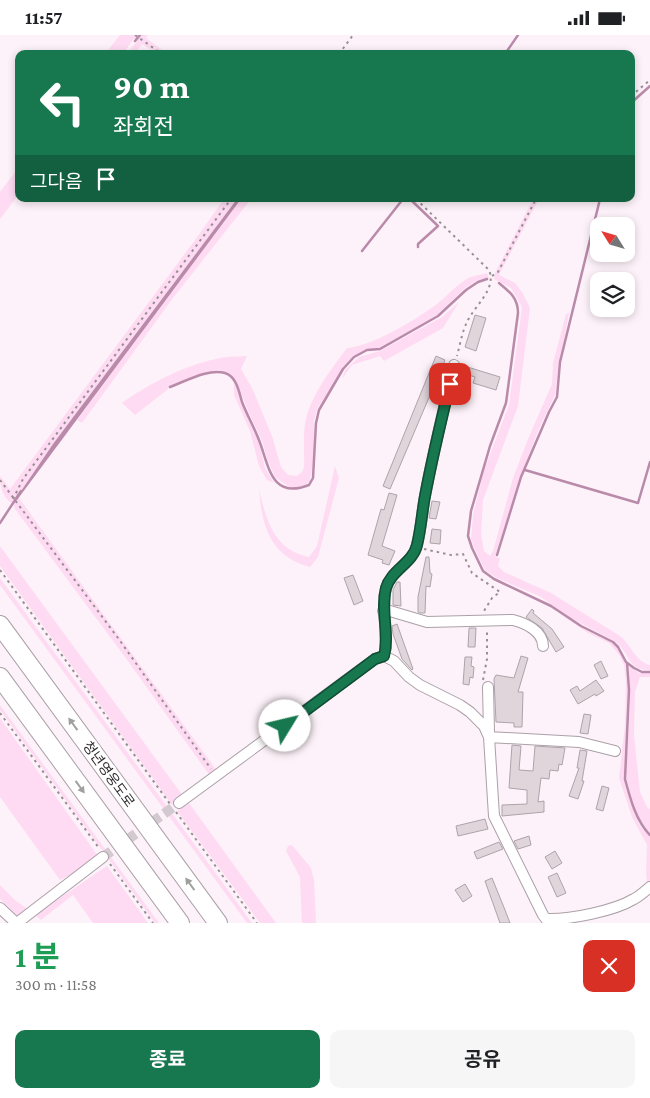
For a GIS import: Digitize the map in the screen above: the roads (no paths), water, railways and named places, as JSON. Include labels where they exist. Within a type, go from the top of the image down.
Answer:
[{"type":"highway","name":"청년영웅도로","points":[[0,625],[218,923]]},
{"type":"highway","points":[[0,677],[180,923]]},
{"type":"street","points":[[384,656],[387,647],[383,611],[386,588],[389,580],[412,556],[417,547],[425,496],[454,365]]},
{"type":"street","points":[[383,611],[390,611],[427,622],[513,620],[538,633],[543,640],[543,646]]},
{"type":"street","points":[[179,803],[375,659],[384,656],[394,661],[409,677],[420,685],[450,699],[470,712],[489,735],[579,742],[615,751]]},
{"type":"street","points":[[488,687],[494,816],[542,915],[546,919],[556,919],[603,911],[634,899],[650,887]]},
{"type":"street","points":[[0,908],[16,923],[102,854]]},
{"type":"waterway","points":[[135,41],[140,35]]},
{"type":"waterway","points":[[508,50],[518,35]]},
{"type":"waterway","points":[[635,99],[650,86]]},
{"type":"waterway","points":[[362,251],[401,202]]},
{"type":"waterway","points":[[413,202],[438,226],[418,244],[418,247]]},
{"type":"waterway","points":[[497,555],[521,477],[557,397],[560,362],[599,202]]},
{"type":"waterway","points":[[170,387],[212,372],[229,375],[237,385],[269,470],[274,478],[279,484],[287,488],[309,485],[313,478],[316,423],[319,410],[343,369],[354,357],[367,350],[380,349],[438,316],[466,290],[478,282],[487,279]]},
{"type":"waterway","points":[[499,283],[515,299],[518,313],[506,403],[490,446],[471,511],[468,536],[472,548],[483,571],[494,579],[551,606],[581,626],[613,642],[626,662],[642,672],[650,672]]},
{"type":"waterway","points":[[525,470],[638,503],[650,462]]},
{"type":"waterway","points":[[0,523],[21,491]]},
{"type":"waterway","points":[[627,663],[629,690],[625,779],[637,816],[650,835]]},
{"type":"tunnel","points":[[103,857],[179,803]]}]
